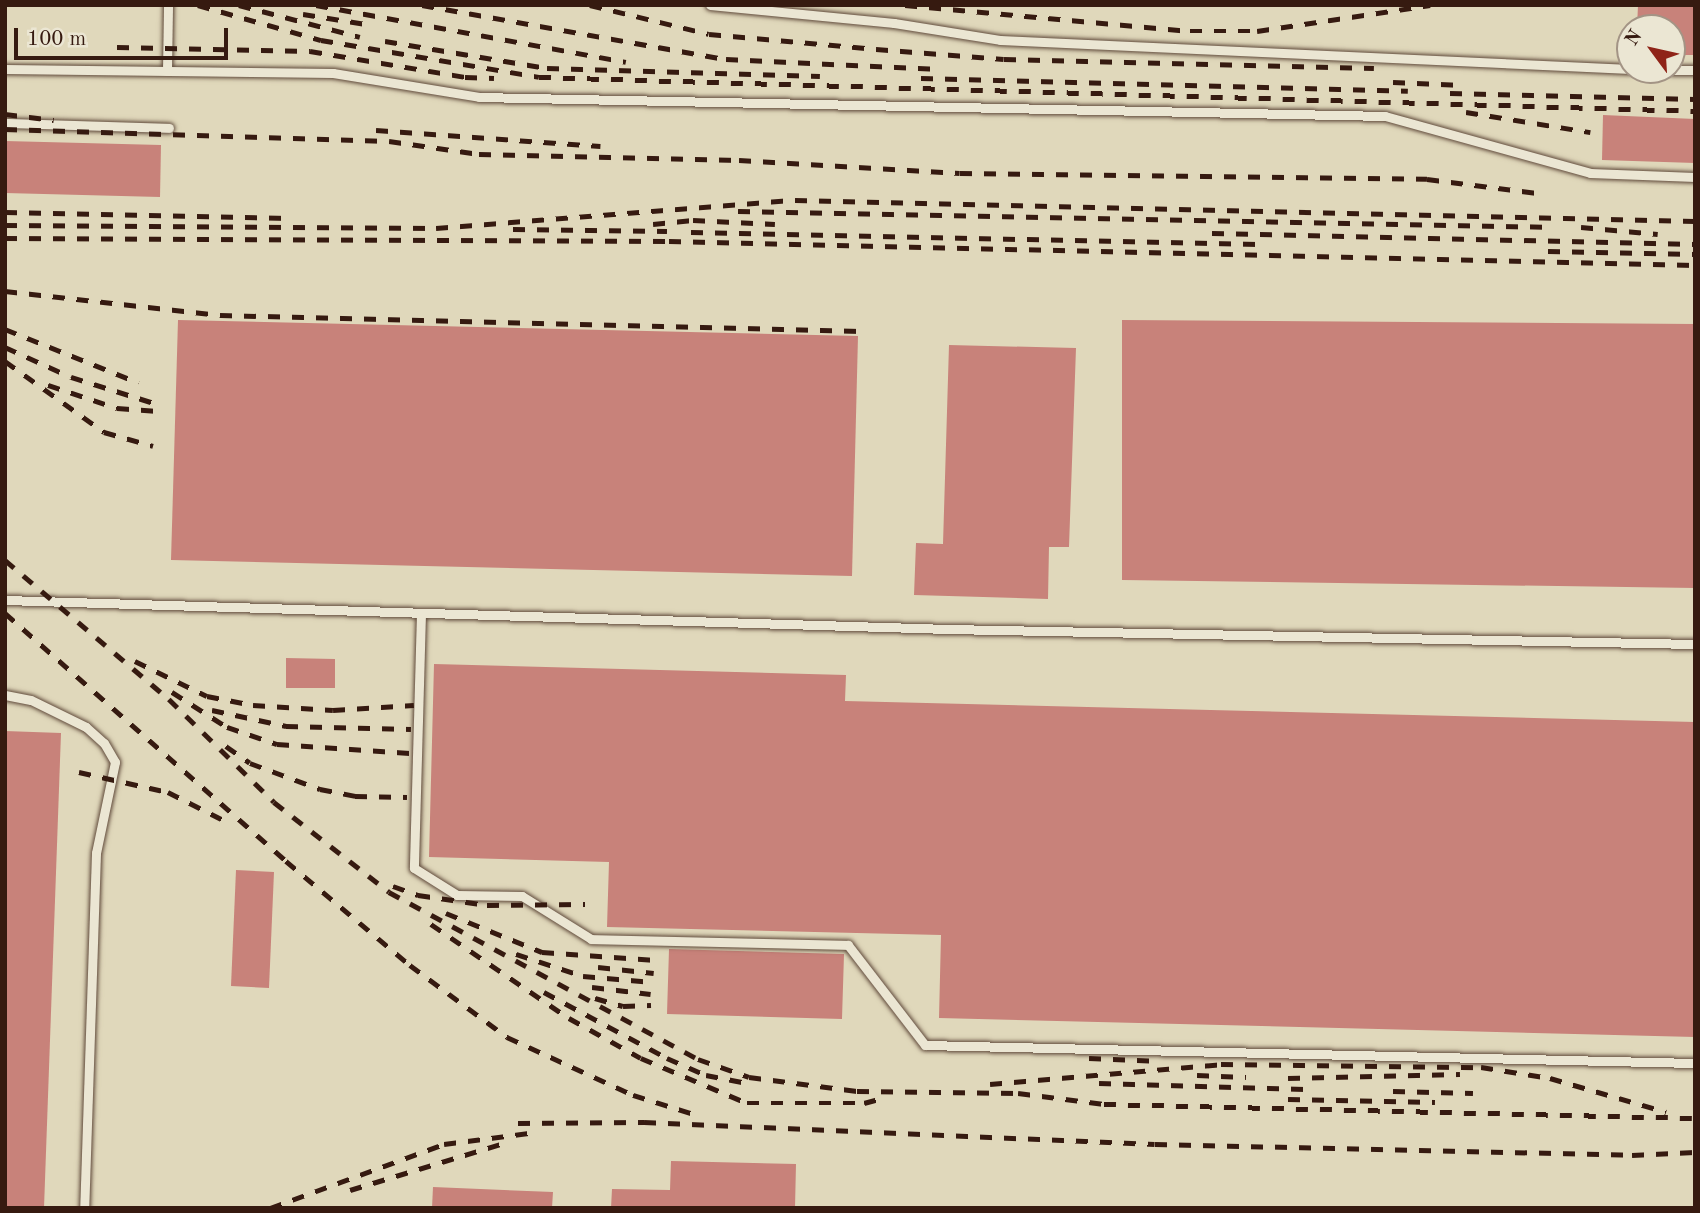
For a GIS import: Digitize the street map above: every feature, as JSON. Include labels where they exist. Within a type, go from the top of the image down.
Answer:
[{"type":"lane","points":[[167,71],[168,5]]},
{"type":"lane","points":[[710,5],[894,23],[1000,40],[1616,68]]},
{"type":"lane","points":[[5,69],[332,73],[479,97],[1385,116],[1590,173],[1695,177]]},
{"type":"lane","points":[[5,123],[169,128]]},
{"type":"lane","points":[[5,600],[1695,645]]},
{"type":"lane","points":[[421,613],[414,868],[457,895],[522,896],[592,939],[848,945],[925,1045],[1695,1063]]},
{"type":"lane","points":[[5,695],[31,700],[86,726],[104,743],[115,762],[96,853],[84,1208]]},
{"type":"building","points":[[1638,5],[1695,5],[1695,55],[1686,55],[1686,14],[1638,14]]},
{"type":"building","points":[[1603,115],[1695,119],[1695,163],[1602,160]]},
{"type":"building","points":[[5,141],[161,145],[160,197],[5,193]]},
{"type":"building","points":[[178,320],[858,336],[852,576],[171,560]]},
{"type":"building","points":[[1122,320],[1695,324],[1695,588],[1122,580]]},
{"type":"building","points":[[949,345],[1076,348],[1069,547],[1049,547],[1048,599],[914,595],[916,543],[943,544]]},
{"type":"building","points":[[286,658],[335,659],[335,688],[286,688]]},
{"type":"building","points":[[434,664],[846,675],[845,701],[1695,722],[1695,1037],[939,1018],[941,935],[607,927],[609,862],[429,857]]},
{"type":"building","points":[[5,731],[61,733],[44,1208],[5,1208]]},
{"type":"building","points":[[236,870],[274,872],[269,988],[231,986]]},
{"type":"building","points":[[669,949],[844,954],[842,1019],[667,1014]]},
{"type":"building","points":[[671,1161],[796,1164],[795,1208],[611,1208],[612,1189],[670,1190]]},
{"type":"building","points":[[433,1187],[553,1192],[552,1208],[432,1208]]},
{"type":"railway","points":[[198,5],[321,40],[539,77],[1695,111]]},
{"type":"railway","points":[[239,5],[360,37]]},
{"type":"railway","points":[[316,5],[626,62]]},
{"type":"railway","points":[[422,5],[726,59],[935,69]]},
{"type":"railway","points":[[590,5],[709,34],[876,49],[1004,59],[1374,68]]},
{"type":"railway","points":[[905,5],[1190,31],[1257,31],[1430,5]]},
{"type":"railway","points":[[303,14],[372,25]]},
{"type":"railway","points":[[385,41],[547,68],[820,76]]},
{"type":"railway","points":[[117,47],[310,51],[465,77],[494,78]]},
{"type":"railway","points":[[921,78],[1408,91]]},
{"type":"railway","points":[[1393,82],[1463,85]]},
{"type":"railway","points":[[1450,93],[1695,99]]},
{"type":"railway","points":[[1466,112],[1590,132]]},
{"type":"railway","points":[[5,114],[54,120]]},
{"type":"railway","points":[[5,129],[389,141],[479,154],[739,160],[960,173],[1427,179],[1545,194]]},
{"type":"railway","points":[[376,130],[600,146]]},
{"type":"railway","points":[[5,225],[436,228],[795,200],[1695,221]]},
{"type":"railway","points":[[738,211],[1553,227]]},
{"type":"railway","points":[[5,212],[289,218]]},
{"type":"railway","points":[[653,224],[693,220],[775,224]]},
{"type":"railway","points":[[1581,227],[1658,234]]},
{"type":"railway","points":[[513,229],[667,231]]},
{"type":"railway","points":[[691,232],[1258,244]]},
{"type":"railway","points":[[1212,233],[1695,244]]},
{"type":"railway","points":[[5,238],[669,241],[1695,265]]},
{"type":"railway","points":[[1548,251],[1695,254]]},
{"type":"railway","points":[[5,291],[220,315],[861,331]]},
{"type":"railway","points":[[5,329],[139,383]]},
{"type":"railway","points":[[5,347],[71,377],[154,403]]},
{"type":"railway","points":[[5,361],[104,432],[153,446]]},
{"type":"railway","points":[[48,385],[117,408],[158,411]]},
{"type":"railway","points":[[5,560],[169,699],[274,802],[389,892],[698,1059],[749,1077],[857,1091],[1018,1093],[1104,1104],[1695,1118]]},
{"type":"railway","points":[[5,613],[286,861],[410,965],[507,1037],[633,1095],[700,1116]]},
{"type":"railway","points":[[135,661],[207,696],[253,705],[333,710],[414,705]]},
{"type":"railway","points":[[172,692],[227,727],[277,744],[410,753]]},
{"type":"railway","points":[[212,710],[286,726],[411,729]]},
{"type":"railway","points":[[226,746],[250,763],[320,789],[355,796],[407,797]]},
{"type":"railway","points":[[79,772],[168,792],[231,824]]},
{"type":"railway","points":[[393,886],[418,895],[487,905],[585,904]]},
{"type":"railway","points":[[446,913],[542,952],[656,960]]},
{"type":"railway","points":[[431,924],[569,1018],[641,1058],[747,1103],[864,1103],[886,1097]]},
{"type":"railway","points":[[516,954],[583,976],[653,982]]},
{"type":"railway","points":[[598,967],[654,973]]},
{"type":"railway","points":[[592,987],[651,994]]},
{"type":"railway","points":[[544,992],[667,1058],[706,1075],[743,1082]]},
{"type":"railway","points":[[595,998],[623,1006],[651,1005]]},
{"type":"railway","points":[[1089,1058],[1161,1061]]},
{"type":"railway","points":[[990,1084],[1221,1064],[1481,1067],[1550,1078],[1666,1112]]},
{"type":"railway","points":[[1288,1078],[1460,1074]]},
{"type":"railway","points":[[1197,1075],[1246,1077]]},
{"type":"railway","points":[[1099,1083],[1305,1089]]},
{"type":"railway","points":[[1393,1091],[1473,1093]]},
{"type":"railway","points":[[1288,1099],[1435,1102]]},
{"type":"railway","points":[[518,1123],[644,1122],[1155,1144],[1632,1155],[1695,1152]]},
{"type":"railway","points":[[270,1208],[444,1144],[536,1132]]},
{"type":"railway","points":[[350,1190],[507,1142]]}]
